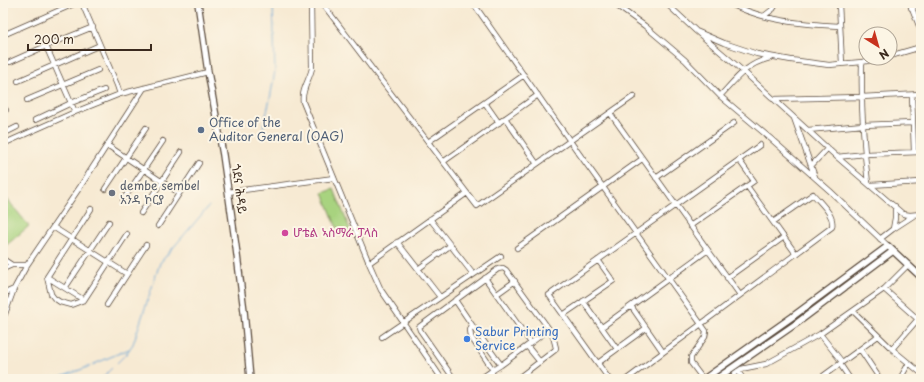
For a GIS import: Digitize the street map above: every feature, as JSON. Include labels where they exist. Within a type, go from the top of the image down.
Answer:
[{"type":"main road","name":"ጎደና ሕዳይ","points":[[198,3],[208,72],[223,156],[236,248],[244,311],[250,379]]},
{"type":"main road","points":[[703,379],[792,317],[888,246],[921,277]]},
{"type":"main road","points":[[716,379],[803,319],[893,251]]},
{"type":"street","points":[[3,35],[76,3]]},
{"type":"street","points":[[82,3],[120,94]]},
{"type":"street","points":[[311,3],[312,68],[310,77],[302,95],[303,102],[380,287],[402,322],[442,379]]},
{"type":"street","points":[[322,3],[477,206],[634,96]]},
{"type":"street","points":[[473,3],[706,331],[705,337],[691,357],[692,363],[703,379]]},
{"type":"street","points":[[613,3],[645,26],[685,60],[720,96],[815,178],[888,246]]},
{"type":"street","points":[[666,3],[837,157],[903,214],[910,216],[921,214]]},
{"type":"street","points":[[729,3],[746,11],[779,20],[840,26]]},
{"type":"street","points":[[764,16],[773,9],[777,3]]},
{"type":"street","points":[[838,3],[842,64]]},
{"type":"street","points":[[921,4],[911,5],[921,31]]},
{"type":"street","points":[[10,62],[93,27]]},
{"type":"street","points":[[696,31],[741,48],[772,57],[820,65],[858,62]]},
{"type":"street","points":[[18,81],[100,45]]},
{"type":"street","points":[[46,46],[75,112]]},
{"type":"street","points":[[898,54],[920,49]]},
{"type":"street","points":[[720,96],[743,71],[752,64],[772,57]]},
{"type":"street","points":[[862,66],[861,97],[865,154],[869,184]]},
{"type":"street","points":[[27,100],[98,70]]},
{"type":"street","points":[[3,144],[120,94],[208,72]]},
{"type":"street","points":[[428,142],[524,75]]},
{"type":"street","points":[[3,316],[27,265],[144,88]]},
{"type":"street","points":[[35,120],[71,103],[104,90]]},
{"type":"street","points":[[773,99],[921,94]]},
{"type":"street","points":[[443,162],[538,95]]},
{"type":"street","points":[[912,95],[914,152]]},
{"type":"street","points":[[485,103],[499,123]]},
{"type":"street","points":[[610,113],[740,295]]},
{"type":"street","points":[[794,117],[815,178]]},
{"type":"street","points":[[505,118],[537,164]]},
{"type":"street","points":[[656,178],[734,123]]},
{"type":"street","points":[[808,130],[863,125],[913,123]]},
{"type":"street","points":[[3,134],[17,127]]},
{"type":"street","points":[[105,189],[146,128]]},
{"type":"street","points":[[123,200],[163,141]]},
{"type":"street","points":[[107,145],[179,193]]},
{"type":"street","points":[[609,379],[549,295],[760,145]]},
{"type":"street","points":[[811,166],[828,148]]},
{"type":"street","points":[[141,213],[181,152]]},
{"type":"street","points":[[837,157],[865,154],[921,152]]},
{"type":"street","points":[[517,248],[642,159]]},
{"type":"street","points":[[690,226],[754,181],[739,160]]},
{"type":"street","points":[[158,226],[199,163]]},
{"type":"street","points":[[228,192],[334,178]]},
{"type":"street","points":[[869,184],[921,182]]},
{"type":"street","points":[[747,186],[796,254]]},
{"type":"street","points":[[369,263],[467,193]]},
{"type":"street","points":[[627,379],[832,228],[832,221],[829,214],[813,194],[773,222]]},
{"type":"street","points":[[892,228],[895,218],[895,206]]},
{"type":"street","points":[[91,208],[47,277],[51,294],[54,298],[60,302],[71,305],[84,300],[127,234]]},
{"type":"street","points":[[880,239],[892,228],[915,215]]},
{"type":"street","points":[[430,219],[473,274]]},
{"type":"street","points":[[65,288],[109,222]]},
{"type":"street","points":[[53,227],[127,274]]},
{"type":"street","points":[[727,278],[784,237]]},
{"type":"street","points":[[397,242],[440,297]]},
{"type":"street","points":[[107,305],[146,245]]},
{"type":"street","points":[[418,269],[451,245]]},
{"type":"street","points":[[602,327],[708,250]]},
{"type":"street","points":[[382,337],[500,256]]},
{"type":"street","points":[[3,259],[12,265]]},
{"type":"street","points":[[563,315],[613,281],[598,260]]},
{"type":"street","points":[[3,269],[12,265],[27,265]]},
{"type":"street","points":[[731,379],[735,373],[741,369],[766,364],[820,334],[884,289],[908,265]]},
{"type":"street","points":[[454,379],[419,327],[485,278],[498,269],[503,268],[515,281],[549,329],[553,336],[556,349],[517,379]]},
{"type":"street","points":[[47,277],[84,300]]},
{"type":"street","points":[[485,278],[497,294],[540,362]]},
{"type":"street","points":[[497,294],[515,281]]},
{"type":"street","points":[[884,289],[920,320],[892,349]]},
{"type":"street","points":[[3,294],[14,290]]},
{"type":"street","points":[[455,300],[501,365]]},
{"type":"street","points":[[583,301],[617,349]]},
{"type":"street","points":[[631,306],[663,352]]},
{"type":"street","points":[[853,311],[892,349],[921,373]]},
{"type":"street","points":[[472,325],[470,330],[471,337],[496,379]]},
{"type":"street","points":[[598,363],[646,328]]},
{"type":"street","points":[[480,379],[549,329]]},
{"type":"street","points":[[820,334],[841,363],[850,379]]},
{"type":"street","points":[[819,379],[878,336]]},
{"type":"street","points":[[860,349],[880,379]]},
{"type":"street","points":[[900,379],[909,363]]},
{"type":"street","points":[[738,371],[744,379]]},
{"type":"green space","points":[[334,189],[351,232],[340,236],[323,193]]},
{"type":"green space","points":[[3,194],[29,226],[3,248]]},
{"type":"waterway","points":[[263,128],[275,71],[273,3]]},
{"type":"waterway","points":[[101,379],[126,354],[133,344],[160,263],[209,206]]},
{"type":"waterway","points":[[56,379],[129,349]]},
{"type":"place","name":"Office of the Auditor General (OAG)","points":[[201,130]]},
{"type":"place","name":"dembe sembel አንዳ ኮርያ","points":[[112,193]]},
{"type":"place","name":"ሆቴል ኣስማራ ፓላስ","points":[[285,233]]},
{"type":"place","name":"Sabur Printing Service","points":[[467,339]]}]
